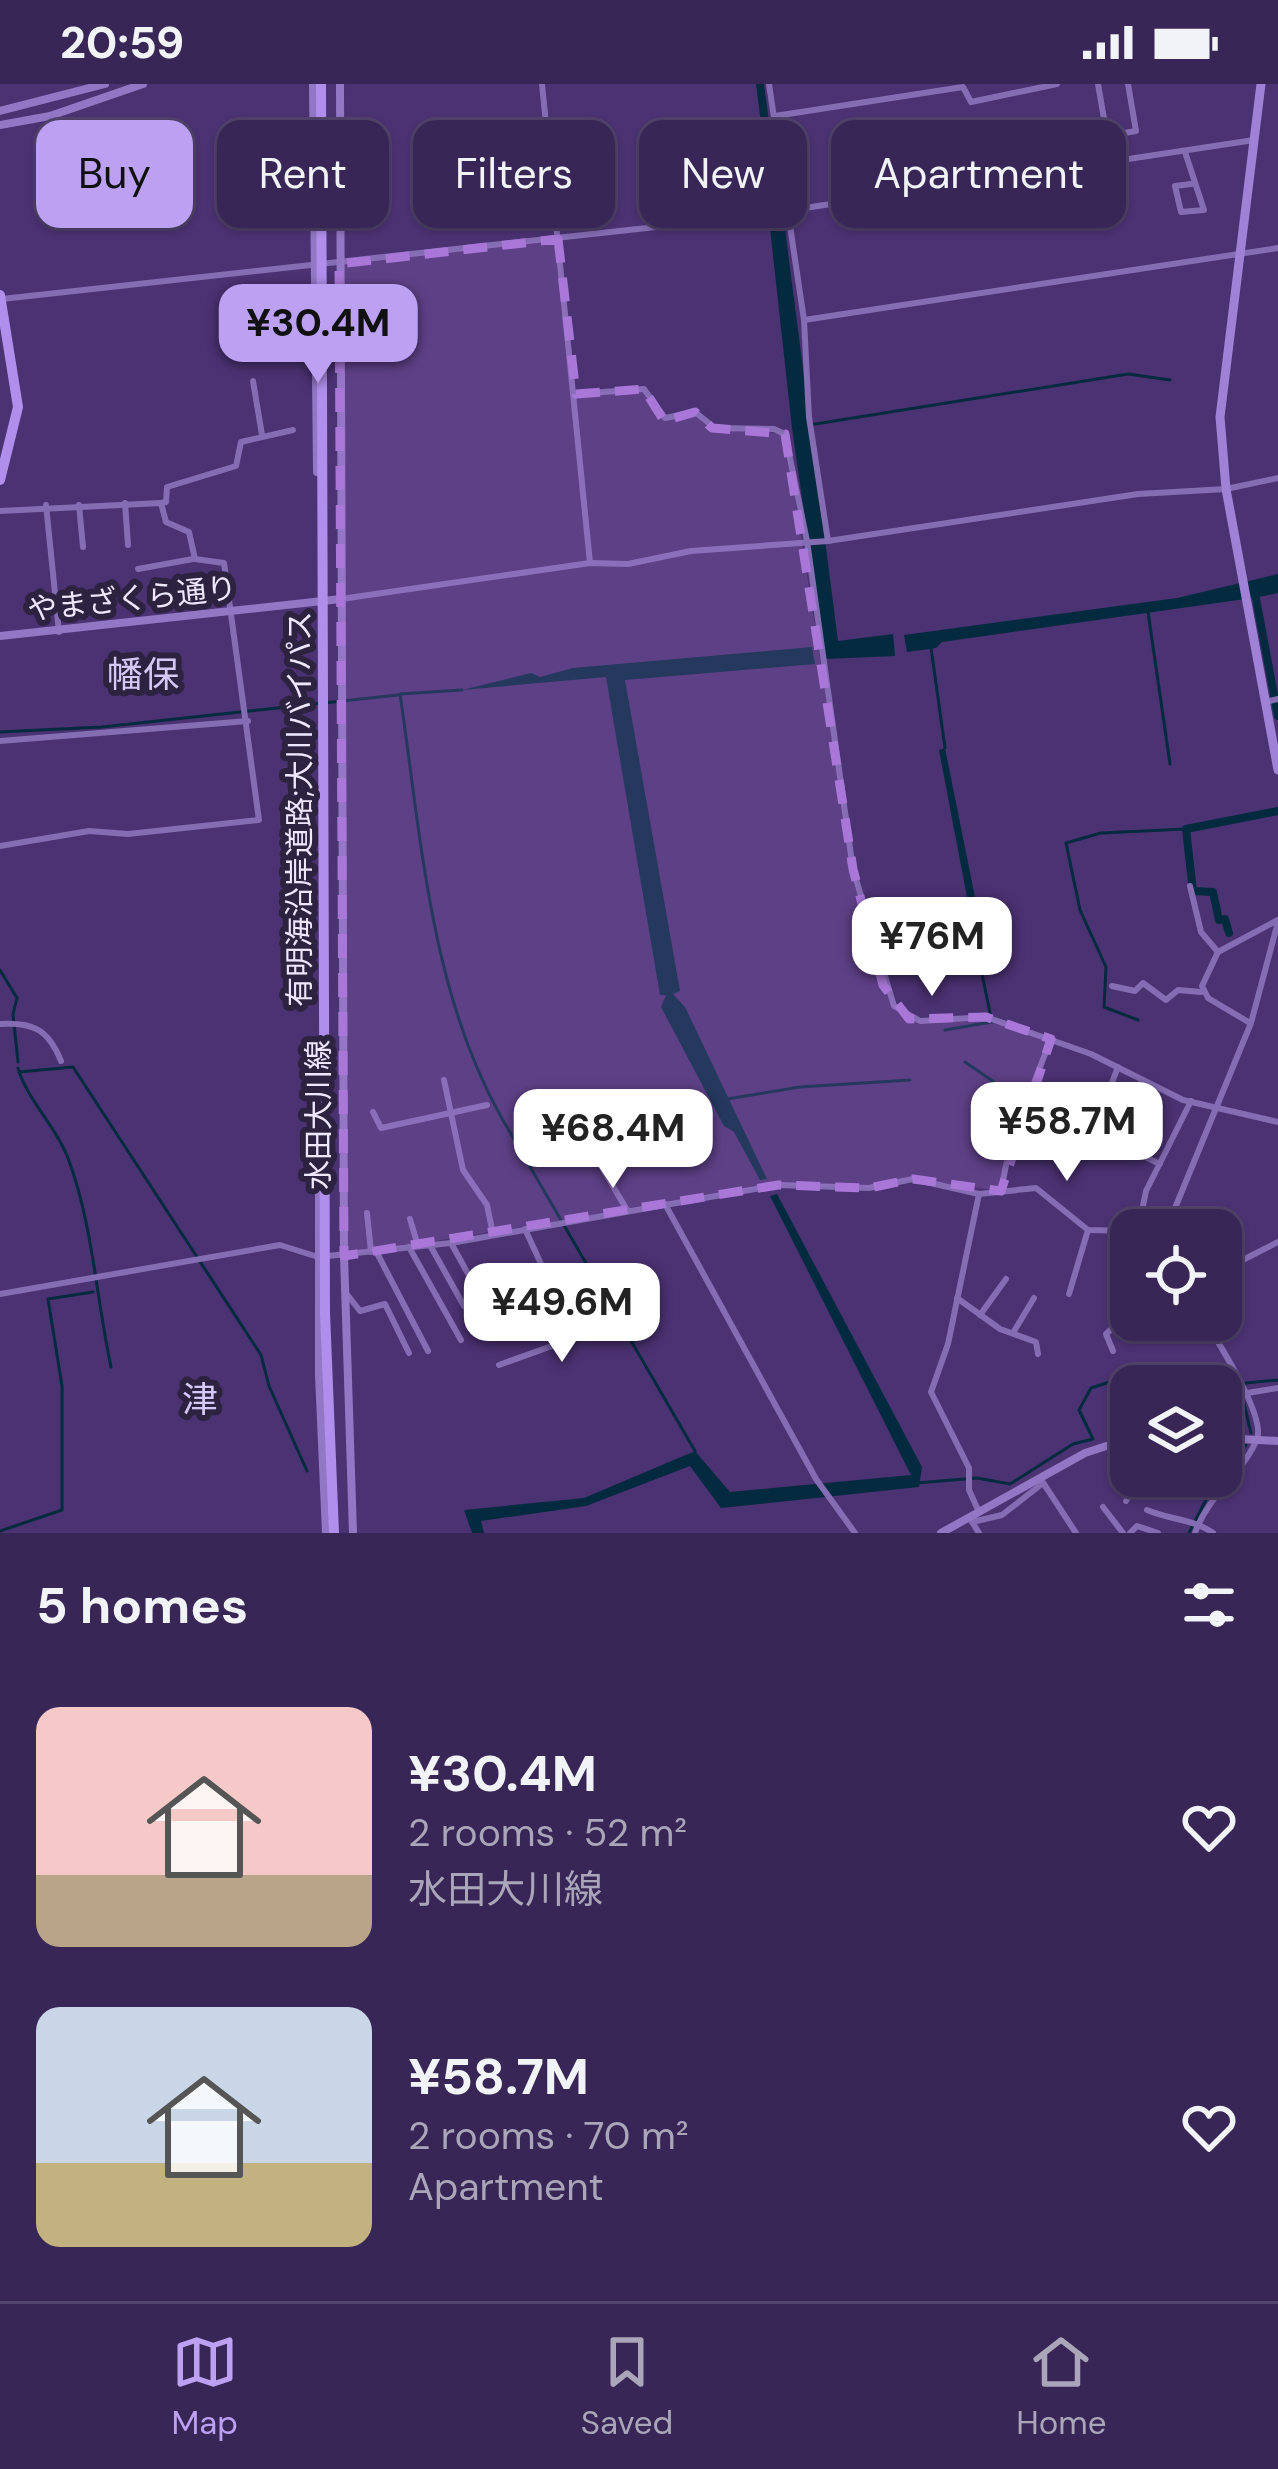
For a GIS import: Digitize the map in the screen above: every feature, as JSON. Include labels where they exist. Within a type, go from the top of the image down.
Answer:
[{"type":"highway","name":"有明海沿岸道路;大川バイパス","points":[[319,84],[333,1533]]},
{"type":"highway","points":[[0,297],[17,421],[0,480]]},
{"type":"main road","points":[[0,111],[105,84]]},
{"type":"main road","points":[[0,125],[50,116],[143,84]]},
{"type":"main road","name":"水田大川線","points":[[319,84],[315,266],[318,1257],[333,1533]]},
{"type":"main road","name":"水田大川線","points":[[340,84],[344,1256],[353,1533]]},
{"type":"main road","points":[[1262,84],[1220,417],[1226,489],[1278,770]]},
{"type":"main road","name":"やまざくら通り","points":[[0,636],[341,598]]},
{"type":"main road","points":[[1242,1439],[1277,1444]]},
{"type":"main road","points":[[941,1533],[1110,1448]]},
{"type":"street","points":[[542,84],[590,563]]},
{"type":"street","points":[[769,84],[805,320],[809,417],[826,541]]},
{"type":"street","points":[[774,116],[950,88],[963,88],[968,100],[974,101],[1057,84]]},
{"type":"street","points":[[1098,84],[1107,136],[1136,131],[1128,84]]},
{"type":"street","points":[[807,208],[1254,140]]},
{"type":"street","points":[[1185,152],[1192,184]]},
{"type":"street","points":[[1199,183],[1204,210],[1180,212],[1175,186],[1192,184],[1199,183]]},
{"type":"street","points":[[0,297],[648,228]]},
{"type":"street","points":[[805,320],[1278,248]]},
{"type":"street","points":[[253,381],[262,435]]},
{"type":"street","points":[[576,394],[644,389],[665,418],[695,412],[716,428],[782,431],[808,541],[820,655],[853,868],[889,998],[909,1019],[992,1019],[1051,1039],[1191,1101],[1278,1122]]},
{"type":"street","points":[[238,444],[293,430]]},
{"type":"street","points":[[0,511],[166,502],[167,487],[236,466],[238,444],[232,433]]},
{"type":"street","points":[[341,598],[590,563],[628,564],[691,551],[826,541],[1138,494],[1226,489],[1278,478]]},
{"type":"street","points":[[125,503],[128,545]]},
{"type":"street","points":[[161,503],[166,522],[189,532],[195,559]]},
{"type":"street","points":[[46,505],[59,633]]},
{"type":"street","points":[[79,505],[83,548]]},
{"type":"street","points":[[0,846],[89,831],[128,834],[258,822],[247,705],[224,563],[195,559],[138,568]]},
{"type":"street","points":[[1265,701],[1278,699]]},
{"type":"street","points":[[0,742],[248,721]]},
{"type":"street","points":[[1190,886],[1201,932],[1218,952]]},
{"type":"street","points":[[1201,992],[1218,952],[1278,921]]},
{"type":"street","points":[[1175,1209],[1251,1023],[1278,921]]},
{"type":"street","points":[[1112,986],[1135,991],[1143,983],[1166,1000],[1178,990],[1201,992],[1251,1023]]},
{"type":"street","points":[[0,1024],[30,1022],[45,1032],[62,1061]]},
{"type":"street","points":[[1001,1191],[1010,1144],[1051,1039]]},
{"type":"street","points":[[1099,1116],[1118,1067]]},
{"type":"street","points":[[444,1080],[463,1170],[487,1205],[493,1235]]},
{"type":"street","points":[[1140,1209],[1191,1101]]},
{"type":"street","points":[[373,1112],[381,1128],[488,1105]]},
{"type":"street","points":[[579,1127],[627,1210]]},
{"type":"street","points":[[1139,1154],[1160,1164]]},
{"type":"street","points":[[0,1294],[280,1245],[318,1257],[451,1243],[778,1185],[869,1188],[913,1178],[979,1194],[1042,1190],[1088,1230],[1110,1230]]},
{"type":"street","points":[[979,1194],[931,1392],[969,1481],[979,1533]]},
{"type":"street","points":[[665,1204],[819,1483],[855,1533]]},
{"type":"street","points":[[367,1213],[374,1252],[428,1351]]},
{"type":"street","points":[[410,1219],[413,1246],[461,1340]]},
{"type":"street","points":[[525,1229],[575,1338]]},
{"type":"street","points":[[1069,1294],[1088,1230]]},
{"type":"street","points":[[1242,1260],[1278,1242]]},
{"type":"street","points":[[451,1243],[477,1290]]},
{"type":"street","points":[[430,1245],[464,1306]]},
{"type":"street","points":[[980,1315],[1006,1279]]},
{"type":"street","points":[[346,1293],[360,1311],[385,1304],[409,1352]]},
{"type":"street","points":[[957,1298],[980,1315],[1036,1342],[1038,1354]]},
{"type":"street","points":[[1013,1333],[1034,1298]]},
{"type":"street","points":[[499,1365],[610,1325]]},
{"type":"street","points":[[1110,1330],[1106,1334],[1113,1352]]},
{"type":"street","points":[[1195,1533],[1195,1523],[1257,1440],[1259,1427],[1245,1389],[1217,1341]]},
{"type":"street","points":[[1245,1389],[1278,1388]]},
{"type":"street","points":[[1041,1480],[1076,1533]]},
{"type":"street","points":[[1126,1501],[1129,1497]]},
{"type":"street","points":[[1102,1507],[1126,1533],[1137,1526],[1158,1533]]},
{"type":"street","points":[[1148,1510],[1213,1533]]},
{"type":"highlighted area","points":[[558,239],[576,394],[644,389],[664,421],[695,412],[712,428],[785,434],[853,869],[883,985],[909,1019],[986,1017],[1051,1039],[1001,1191],[913,1179],[869,1188],[778,1185],[344,1256],[339,264]]},
{"type":"water","points":[[770,228],[785,228],[838,641],[893,634],[895,656],[825,659]]},
{"type":"water","points":[[1278,574],[1278,593],[1259,597],[942,642],[936,648],[907,652],[904,635],[1177,598]]},
{"type":"water","points":[[812,647],[815,664],[625,680],[680,991],[673,994],[685,1007],[767,1179],[760,1180],[734,1132],[724,1126],[661,1007],[666,995],[660,995],[606,677],[462,690],[531,673],[540,677],[573,668]]},
{"type":"water","points":[[945,748],[984,947],[977,950],[939,750]]},
{"type":"water","points":[[777,1194],[922,1467],[919,1487],[721,1508],[690,1466],[586,1506],[481,1521],[484,1533],[472,1533],[464,1510],[584,1498],[695,1451],[730,1492],[911,1475],[770,1196]]},
{"type":"waterway","points":[[760,84],[765,120]]},
{"type":"waterway","points":[[803,426],[1128,374],[1170,380]]},
{"type":"waterway","points":[[1254,588],[1278,716]]},
{"type":"waterway","points":[[1148,612],[1170,764]]},
{"type":"waterway","points":[[931,648],[945,748]]},
{"type":"waterway","points":[[462,690],[400,694],[422,856],[458,1016],[500,1115],[695,1451]]},
{"type":"waterway","points":[[0,732],[102,727],[398,695]]},
{"type":"waterway","points":[[1229,933],[1225,919],[1219,920],[1213,892],[1193,891],[1186,829],[1278,811]]},
{"type":"waterway","points":[[1138,1020],[1104,1007],[1106,967],[1080,910],[1066,843],[1101,833],[1186,829]]},
{"type":"waterway","points":[[945,1030],[992,1022],[977,950]]},
{"type":"waterway","points":[[0,970],[17,998],[13,1014],[18,1062]]},
{"type":"waterway","points":[[965,1062],[1010,1093],[1018,1105]]},
{"type":"waterway","points":[[19,1072],[73,1067],[261,1355],[269,1386],[307,1471]]},
{"type":"waterway","points":[[18,1068],[63,1146],[76,1183],[111,1367]]},
{"type":"waterway","points":[[727,1099],[800,1087],[910,1080]]},
{"type":"waterway","points":[[0,1531],[62,1510],[62,1386],[48,1299],[93,1292]]},
{"type":"waterway","points":[[1251,1433],[1241,1391],[1246,1383],[1278,1380]]},
{"type":"waterway","points":[[916,1483],[977,1478],[1010,1484],[1073,1444],[1093,1439],[1079,1410],[1091,1388],[1110,1382]]},
{"type":"waterway","points":[[1242,1449],[1246,1445]]},
{"type":"waterway","points":[[1189,1533],[1207,1497]]},
{"type":"district","name":"幡保","points":[[143,674]]},
{"type":"district","name":"津","points":[[200,1399]]}]
